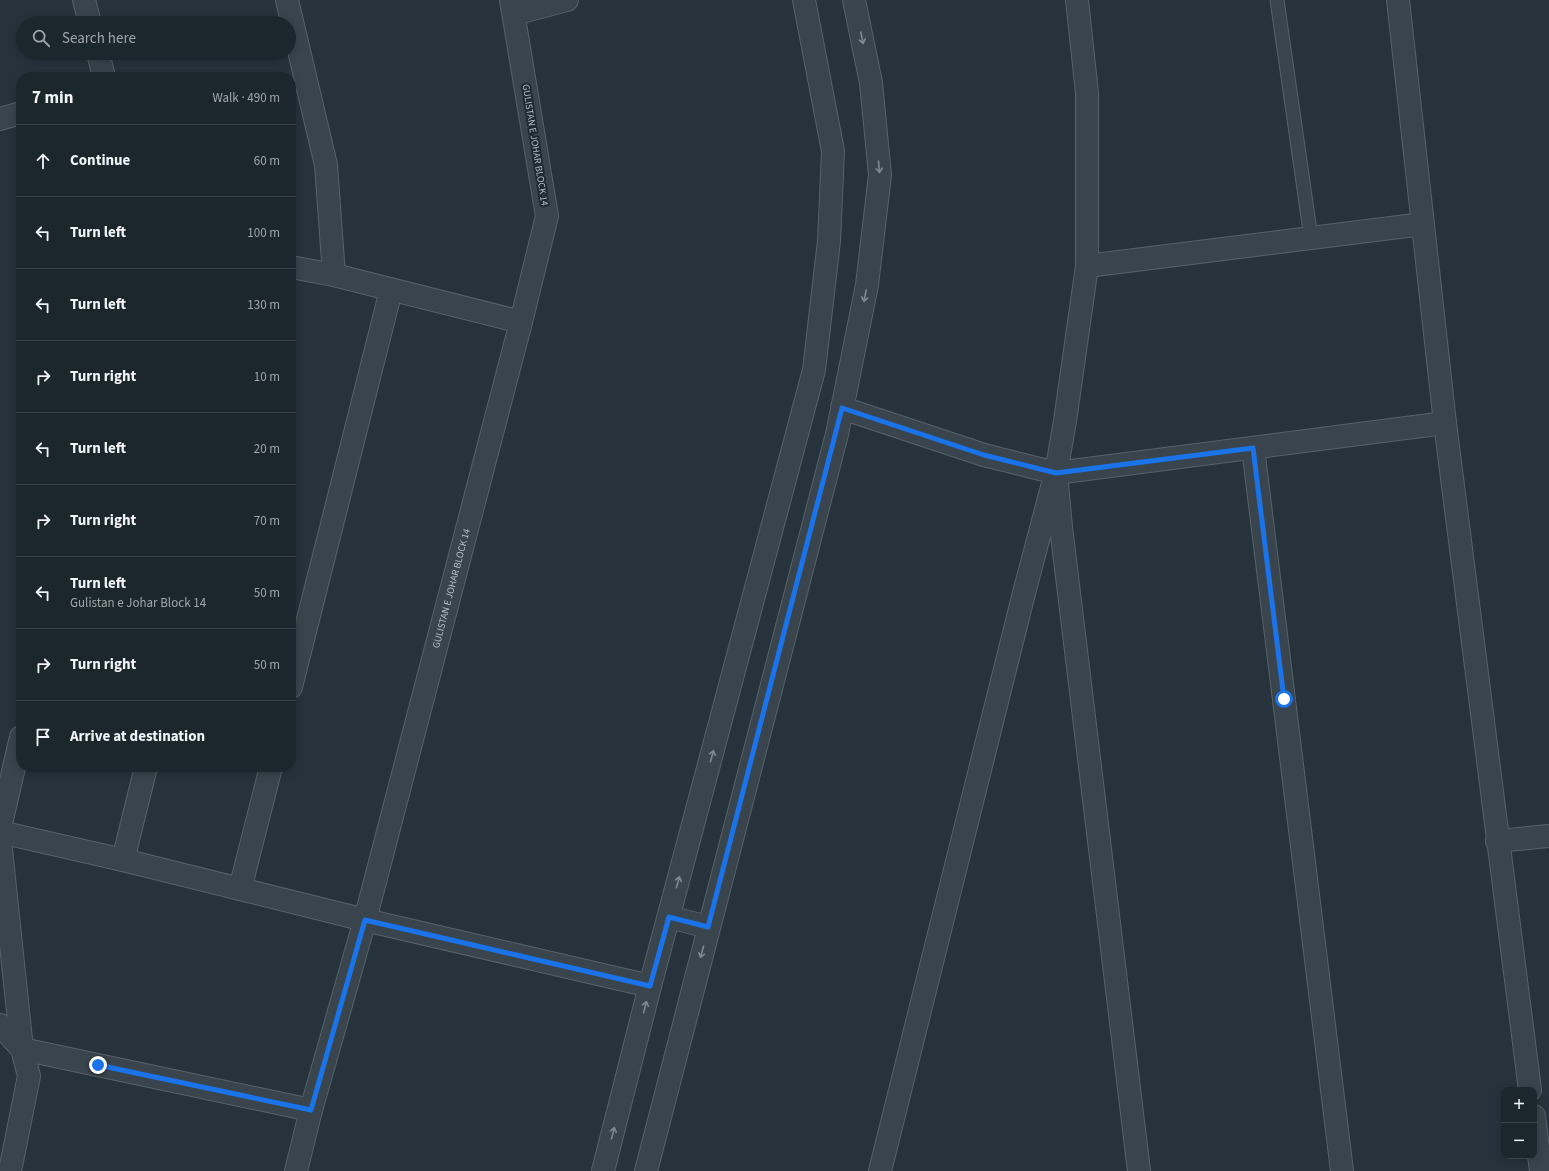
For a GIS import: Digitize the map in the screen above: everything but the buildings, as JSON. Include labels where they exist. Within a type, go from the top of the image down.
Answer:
[{"type":"street","points":[[84,0],[88,16]]},
{"type":"street","points":[[287,0],[291,16]]},
{"type":"street","points":[[512,7],[567,0]]},
{"type":"street","points":[[603,1171],[650,986],[814,370],[829,240],[833,151],[804,0]]},
{"type":"street","points":[[646,1171],[842,408],[867,285],[880,175],[871,83],[854,0]]},
{"type":"street","points":[[880,1171],[1022,600],[1056,473],[1066,421],[1087,266],[1087,93],[1076,0]]},
{"type":"street","points":[[1398,0],[1445,423],[1497,841],[1530,1087]]},
{"type":"street","name":"GULISTAN E JOHAR BLOCK 14","points":[[296,1171],[311,1110],[365,920],[521,322],[547,216],[512,7]]},
{"type":"street","points":[[296,38],[326,165],[334,275]]},
{"type":"street","points":[[100,60],[103,72]]},
{"type":"street","points":[[0,119],[16,115]]},
{"type":"street","points":[[1087,266],[1423,224]]},
{"type":"street","points":[[296,268],[334,275],[521,322]]},
{"type":"street","points":[[296,667],[390,290]]},
{"type":"street","points":[[842,408],[984,455],[1056,473],[1445,423]]},
{"type":"street","points":[[1253,448],[1342,1171]]},
{"type":"street","points":[[1056,473],[1062,535],[1139,1171]]},
{"type":"street","points":[[0,828],[16,759]]},
{"type":"street","points":[[123,860],[145,772]]},
{"type":"street","points":[[240,889],[270,772]]},
{"type":"street","points":[[0,832],[123,860],[365,920],[650,986]]},
{"type":"street","points":[[1497,841],[1549,836]]},
{"type":"street","points":[[0,840],[22,1049],[29,1076],[10,1171]]},
{"type":"street","points":[[669,917],[708,927]]},
{"type":"street","points":[[0,1025],[22,1049],[311,1110]]},
{"type":"street","points":[[1535,1123],[1543,1163]]},
{"type":"lane","points":[[1277,0],[1312,238]]},
{"type":"route","points":[[98,1065],[311,1110],[365,920],[650,986],[669,917],[708,927],[837,434],[842,408],[984,455],[1056,473],[1253,448],[1284,699]]}]
